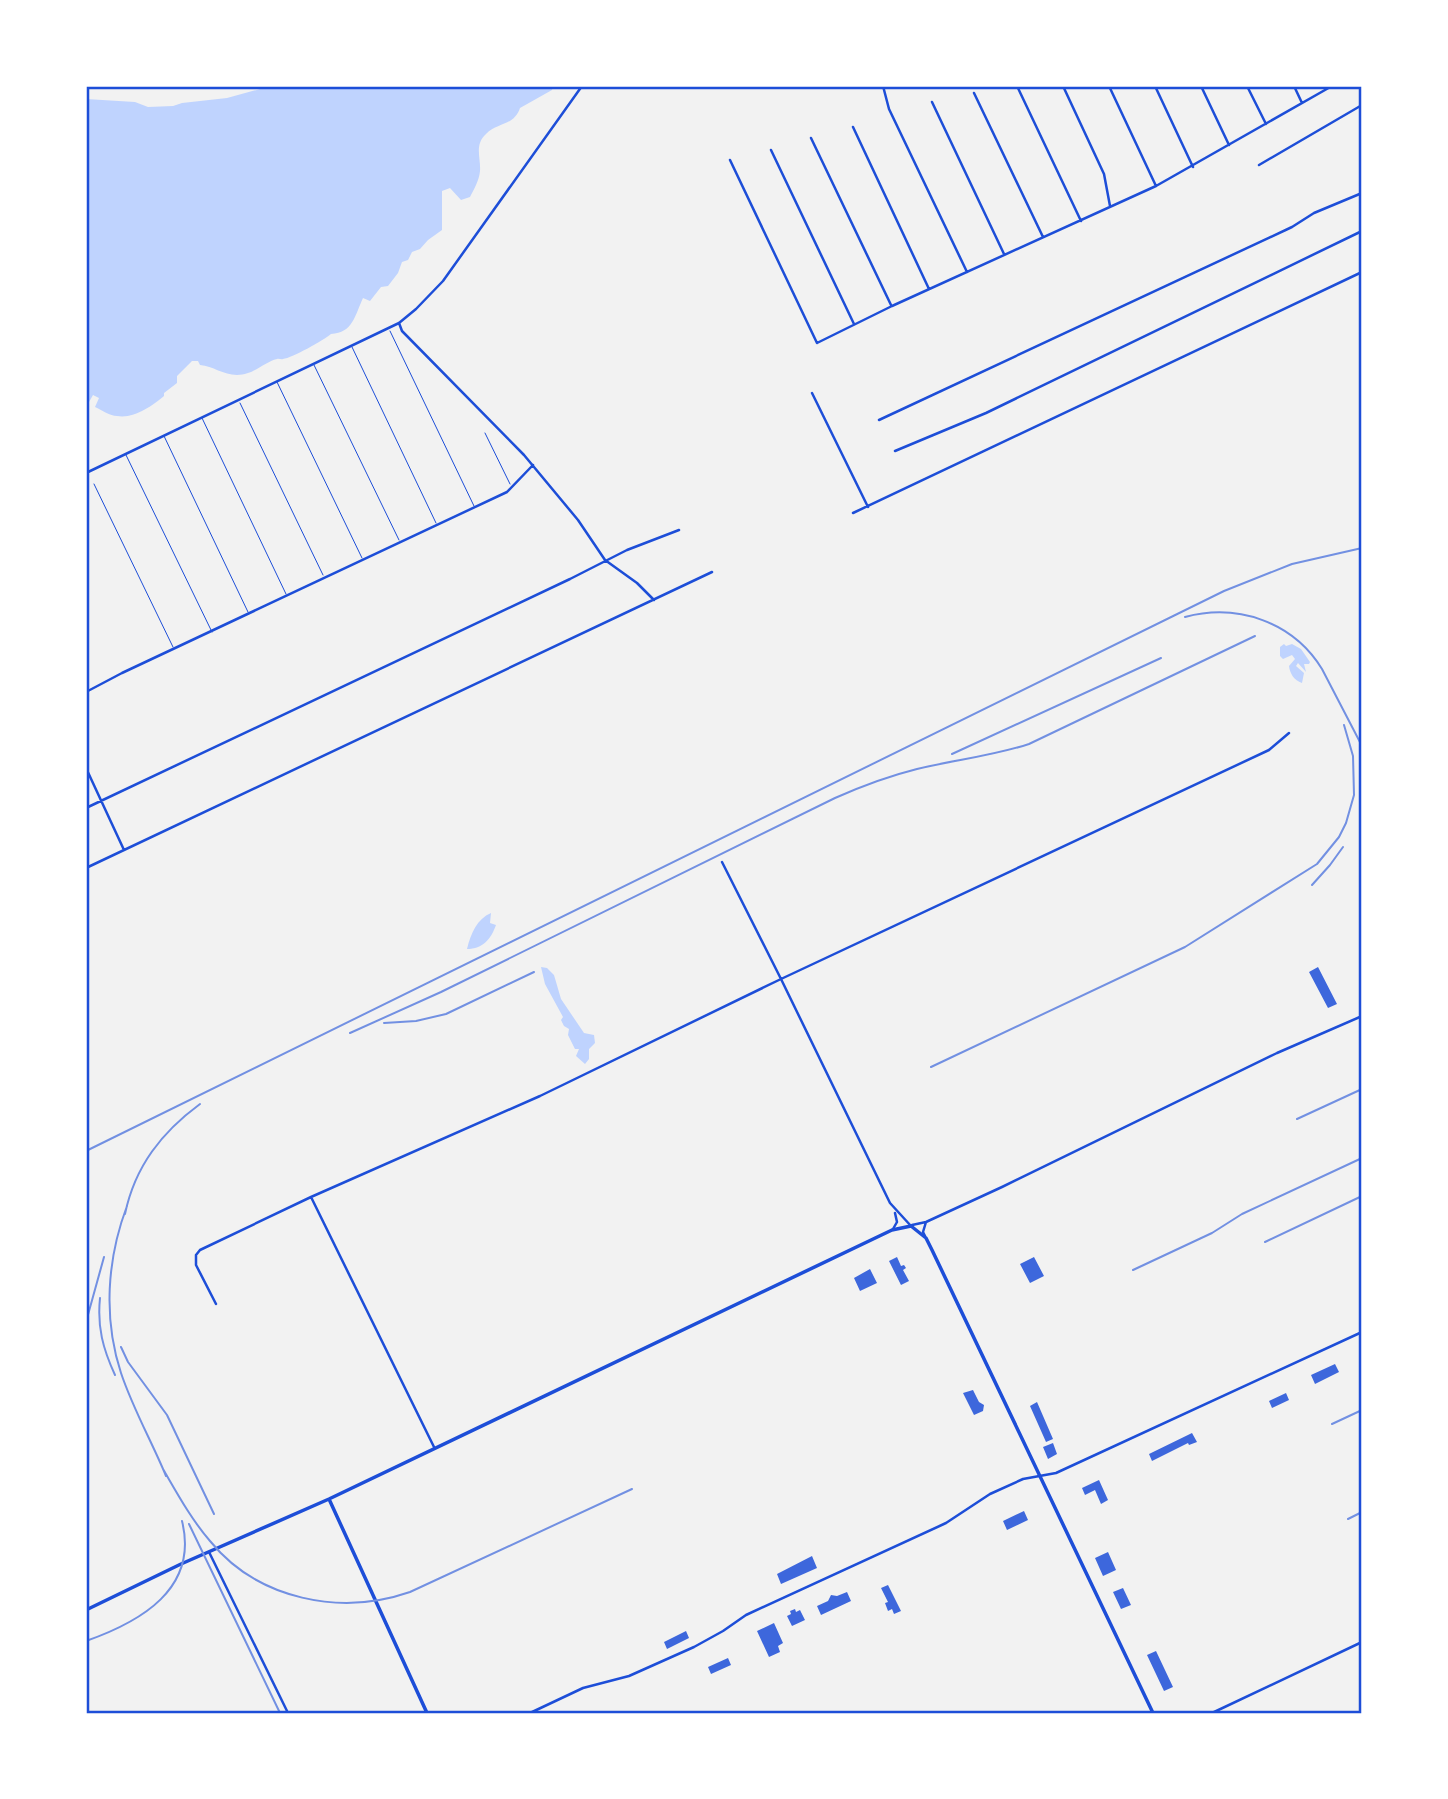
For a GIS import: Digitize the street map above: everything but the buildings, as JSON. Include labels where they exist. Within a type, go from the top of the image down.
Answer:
[{"type":"main road","points":[[86,1610],[329,1499],[892,1230],[911,1226],[926,1238],[1153,1713]]},
{"type":"main road","points":[[329,1499],[427,1713]]},
{"type":"street","points":[[86,473],[399,323],[443,281],[582,86]]},
{"type":"street","points":[[883,86],[889,109],[967,272]]},
{"type":"street","points":[[1017,86],[1081,221]]},
{"type":"street","points":[[1063,86],[1104,174],[1111,207]]},
{"type":"street","points":[[1109,86],[1156,186]]},
{"type":"street","points":[[1155,86],[1193,167]]},
{"type":"street","points":[[1201,86],[1229,145]]},
{"type":"street","points":[[1247,86],[1266,124]]},
{"type":"street","points":[[1294,86],[1302,103]]},
{"type":"street","points":[[730,160],[817,343],[1156,186],[1332,86]]},
{"type":"street","points":[[974,93],[1043,237]]},
{"type":"street","points":[[932,102],[1005,255]]},
{"type":"street","points":[[1259,165],[1362,106]]},
{"type":"street","points":[[853,127],[929,289]]},
{"type":"street","points":[[811,138],[892,306]]},
{"type":"street","points":[[771,150],[855,325]]},
{"type":"street","points":[[879,420],[1292,227],[1314,213],[1362,193]]},
{"type":"street","points":[[895,451],[986,413],[1362,231]]},
{"type":"street","points":[[853,513],[1362,272]]},
{"type":"street","points":[[399,323],[402,331],[533,465],[578,520],[605,560],[637,583],[654,600]]},
{"type":"street","points":[[813,393],[868,508]]},
{"type":"street","points":[[86,692],[507,492],[533,465]]},
{"type":"street","points":[[86,808],[605,560],[679,530]]},
{"type":"street","points":[[86,868],[712,572]]},
{"type":"street","points":[[216,1304],[196,1265],[196,1255],[207,1247],[311,1197],[540,1097],[781,979],[1269,750],[1289,733]]},
{"type":"street","points":[[86,768],[124,850]]},
{"type":"street","points":[[722,862],[894,1210],[897,1222],[892,1230]]},
{"type":"street","points":[[894,1210],[911,1226],[926,1222],[1144,1120],[1277,1053],[1362,1016]]},
{"type":"street","points":[[311,1197],[434,1447]]},
{"type":"street","points":[[926,1222],[923,1231],[926,1238]]},
{"type":"street","points":[[530,1713],[583,1688],[629,1676],[678,1655],[710,1639],[747,1615],[939,1527],[990,1494],[1023,1479],[1056,1473],[1362,1332]]},
{"type":"street","points":[[209,1552],[288,1713]]},
{"type":"street","points":[[1212,1713],[1362,1642]]},
{"type":"lane","points":[[388,329],[474,507]]},
{"type":"lane","points":[[352,347],[437,525]]},
{"type":"lane","points":[[314,365],[400,542]]},
{"type":"lane","points":[[276,382],[363,560]]},
{"type":"lane","points":[[239,400],[324,578]]},
{"type":"lane","points":[[201,417],[287,596]]},
{"type":"lane","points":[[485,433],[512,486]]},
{"type":"lane","points":[[164,436],[249,614]]},
{"type":"lane","points":[[126,454],[212,632]]},
{"type":"lane","points":[[94,484],[174,649]]},
{"type":"water","points":[[271,86],[553,86],[552,90],[520,108],[510,121],[491,130],[482,138],[479,147],[479,175],[470,197],[461,200],[450,188],[442,191],[442,230],[420,249],[412,252],[408,260],[402,262],[388,286],[381,287],[370,301],[363,298],[349,327],[293,356],[272,361],[243,374],[227,374],[192,361],[177,376],[177,383],[164,393],[164,396],[136,414],[114,416],[95,407],[99,398],[93,395],[89,402],[86,391],[86,99],[135,102],[148,107],[173,106],[227,98]]},
{"type":"water","points":[[1292,644],[1301,649],[1310,662],[1304,664],[1306,672],[1298,663],[1296,666],[1304,673],[1302,683],[1290,672],[1289,666],[1295,659],[1292,655],[1283,659],[1280,656],[1280,647]]},
{"type":"water","points":[[491,913],[490,923],[496,925],[492,935],[482,945],[467,949],[475,927]]},
{"type":"water","points":[[541,967],[547,968],[554,975],[561,999],[584,1033],[594,1035],[595,1043],[589,1049],[589,1059],[585,1064],[576,1056],[579,1049],[575,1049],[568,1035],[569,1029],[561,1020],[563,1017],[545,984]]},
{"type":"railway","points":[[86,1151],[1224,591],[1292,564],[1362,548]]},
{"type":"railway","points":[[1185,617],[1205,613],[1244,615],[1280,628],[1296,639],[1322,669],[1362,746]]},
{"type":"railway","points":[[350,1033],[441,992],[835,798],[907,772],[1029,744],[1255,636]]},
{"type":"railway","points":[[952,754],[1161,658]]},
{"type":"railway","points":[[931,1067],[1185,947],[1317,864],[1339,837],[1354,795],[1353,756],[1344,725]]},
{"type":"railway","points":[[1312,885],[1343,847]]},
{"type":"railway","points":[[384,1023],[416,1021],[446,1014],[534,972]]},
{"type":"railway","points":[[1297,1119],[1362,1089]]},
{"type":"railway","points":[[125,1214],[143,1165],[162,1138],[200,1104]]},
{"type":"railway","points":[[1133,1270],[1212,1233],[1242,1214],[1362,1158]]},
{"type":"railway","points":[[1265,1242],[1362,1196]]},
{"type":"railway","points":[[127,1206],[115,1247],[110,1289],[115,1352],[126,1386],[166,1476]]},
{"type":"railway","points":[[86,1322],[104,1257]]},
{"type":"railway","points":[[100,1298],[102,1338],[115,1375]]},
{"type":"railway","points":[[121,1347],[128,1362],[167,1415],[214,1514]]},
{"type":"railway","points":[[1332,1424],[1362,1410]]},
{"type":"railway","points":[[163,1469],[197,1524],[230,1561],[252,1577],[276,1589],[302,1598],[329,1602],[384,1599],[410,1592],[632,1489]]},
{"type":"railway","points":[[1348,1519],[1362,1512]]},
{"type":"railway","points":[[86,1641],[126,1624],[161,1599],[182,1566],[185,1545],[182,1521]]},
{"type":"railway","points":[[189,1524],[280,1713]]}]
